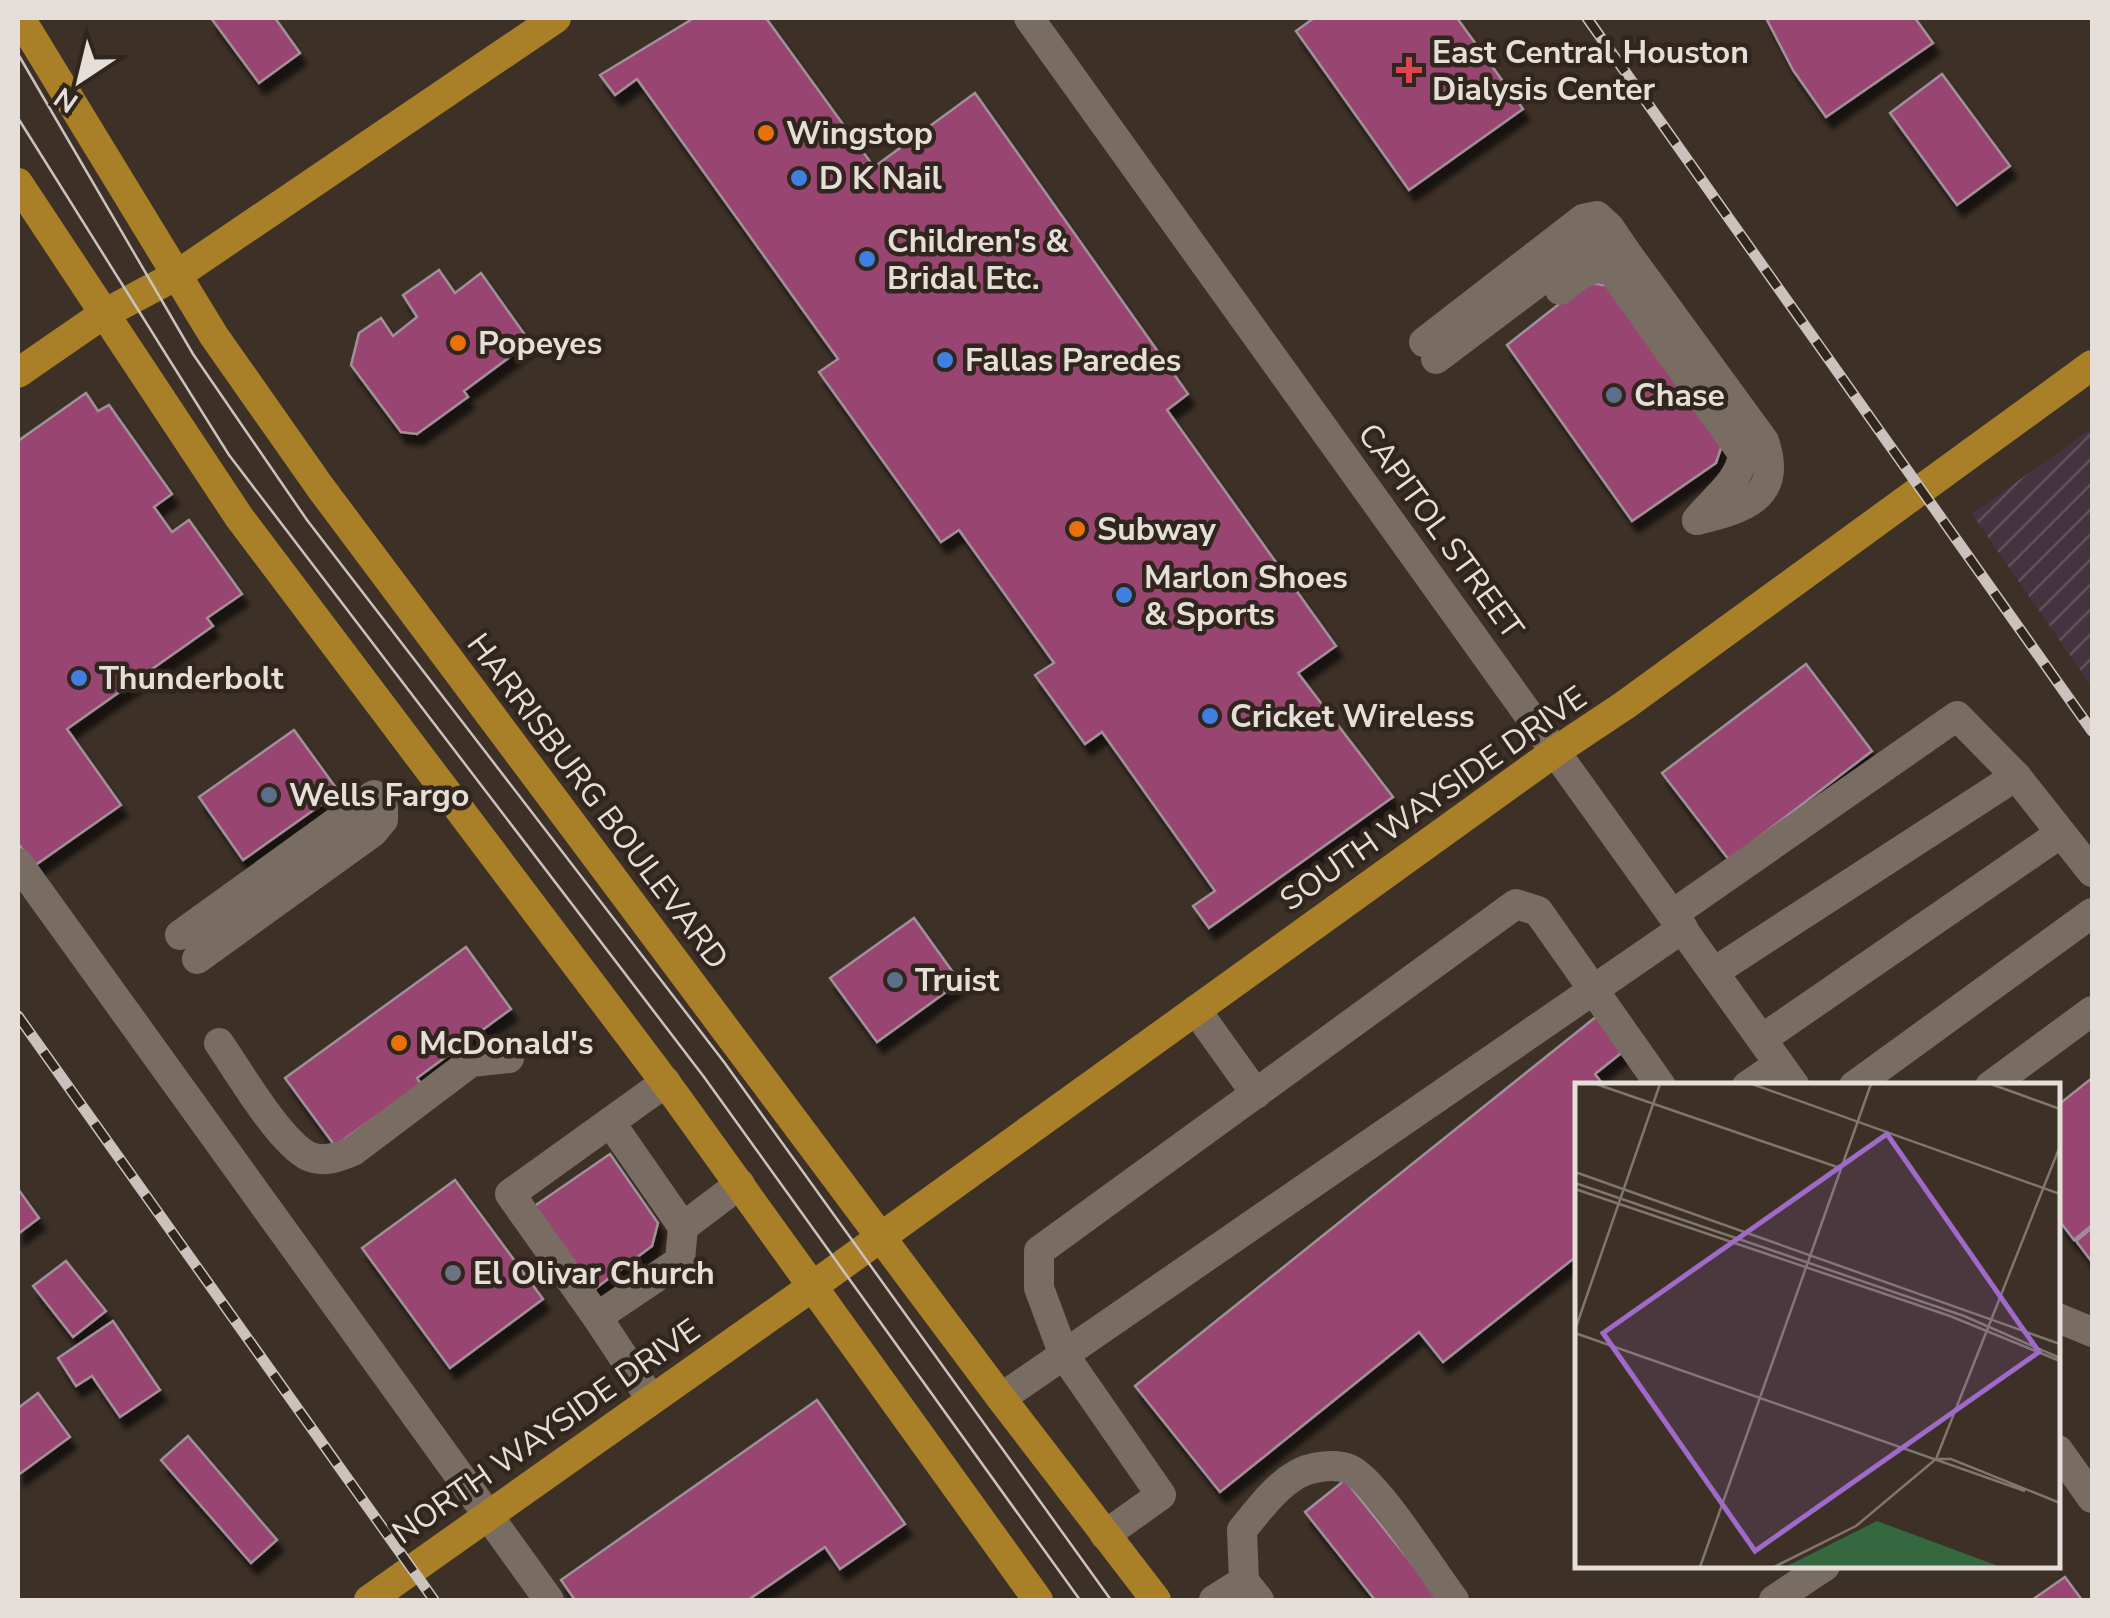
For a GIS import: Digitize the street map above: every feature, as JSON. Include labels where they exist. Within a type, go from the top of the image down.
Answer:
[{"type":"main road","name":"HARRISBURG BOULEVARD","points":[[20,18],[214,336],[320,486],[1156,1600]]},
{"type":"main road","points":[[18,373],[102,315],[177,275],[556,18]]},
{"type":"main road","points":[[18,183],[239,517],[666,1082],[1038,1600]]},
{"type":"main road","name":"SOUTH WAYSIDE DRIVE","points":[[813,1286],[1556,751],[1641,694],[2092,365]]},
{"type":"main road","name":"NORTH WAYSIDE DRIVE","points":[[369,1600],[813,1286]]},
{"type":"street","name":"CAPITOL STREET","points":[[1029,18],[1787,1075]]},
{"type":"street","points":[[1596,242],[1612,242],[1626,252],[1764,442],[1770,459],[1769,474],[1756,498],[1741,509],[1696,520],[1734,479],[1742,467],[1743,454],[1612,272],[1603,267],[1580,274],[1435,358],[1581,250],[1596,242]]},
{"type":"street","points":[[1001,1398],[1594,990],[1678,921],[1957,716],[2016,776],[2092,872]]},
{"type":"street","points":[[1714,972],[2016,776]]},
{"type":"street","points":[[185,941],[374,796]]},
{"type":"street","points":[[1762,1038],[2062,833]]},
{"type":"street","points":[[18,862],[549,1600]]},
{"type":"street","points":[[1105,1535],[1161,1495],[1064,1356],[1038,1288],[1039,1251],[1516,904],[1538,911],[1658,1083]]},
{"type":"street","points":[[1858,1083],[2092,913]]},
{"type":"street","points":[[1196,1010],[1256,1094]]},
{"type":"street","points":[[1994,1083],[2092,1011]]},
{"type":"street","points":[[219,1044],[288,1140],[310,1157],[333,1160],[353,1151],[471,1062],[509,1058]]},
{"type":"street","points":[[1758,1083],[1787,1075]]},
{"type":"street","points":[[651,1400],[510,1194],[666,1082]]},
{"type":"street","points":[[597,1317],[680,1261],[683,1227],[610,1122]]},
{"type":"street","points":[[683,1227],[740,1184]]},
{"type":"street","points":[[2060,1319],[2092,1332]]},
{"type":"street","points":[[2060,1453],[2092,1498]]},
{"type":"street","points":[[1214,1600],[1252,1590],[1242,1530],[1253,1516],[1296,1474],[1326,1466],[1349,1469],[1369,1484],[1454,1600]]},
{"type":"street","points":[[1774,1600],[1822,1568]]},
{"type":"shaded area","points":[[2092,428],[2092,687],[1972,514]]},
{"type":"building","points":[[211,18],[275,18],[300,53],[259,83]]},
{"type":"building","points":[[694,18],[766,18],[874,167],[975,93],[1188,394],[1167,410],[1336,646],[1298,673],[1393,797],[1209,928],[1193,906],[1215,891],[1102,732],[1085,744],[1035,675],[1054,663],[959,530],[941,542],[819,372],[838,359],[637,79],[615,95],[600,75]]},
{"type":"building","name":"East Central Houston Dialysis Center","points":[[1314,18],[1457,18],[1523,109],[1409,190],[1296,31]]},
{"type":"building","points":[[1766,18],[1915,18],[1933,43],[1826,117],[1793,70]]},
{"type":"building","points":[[1942,74],[2010,166],[1957,205],[1890,113]]},
{"type":"building","points":[[439,270],[455,293],[481,273],[530,342],[464,391],[468,397],[417,434],[401,432],[351,365],[359,333],[381,318],[393,336],[417,317],[403,295]]},
{"type":"building","name":"Chase","points":[[1587,282],[1608,286],[1722,445],[1716,463],[1632,521],[1507,345]]},
{"type":"building","name":"Thunderbolt","points":[[86,393],[98,411],[109,405],[172,494],[154,507],[172,532],[189,520],[242,594],[207,618],[213,626],[67,729],[121,805],[34,866],[18,843],[18,441]]},
{"type":"building","points":[[1806,664],[1872,751],[1729,860],[1662,773]]},
{"type":"building","name":"Wells Fargo","points":[[294,730],[339,792],[243,860],[199,797]]},
{"type":"building","name":"Truist","points":[[914,918],[960,982],[877,1042],[830,978]]},
{"type":"building","name":"McDonald's","points":[[466,947],[511,1009],[417,1078],[421,1084],[335,1146],[285,1078]]},
{"type":"building","points":[[1597,1016],[1625,1050],[1595,1074],[1602,1083],[1575,1083],[1575,1257],[1443,1362],[1419,1332],[1220,1492],[1135,1386]]},
{"type":"building","points":[[2092,1078],[2092,1225],[2074,1240],[2060,1222],[2060,1103]]},
{"type":"building","points":[[610,1154],[658,1223],[652,1246],[592,1291],[533,1207]]},
{"type":"building","name":"El Olivar Church","points":[[455,1180],[543,1299],[450,1368],[362,1248]]},
{"type":"building","points":[[18,1189],[39,1218],[18,1234]]},
{"type":"building","points":[[2092,1228],[2092,1262],[2076,1241]]},
{"type":"building","points":[[66,1261],[106,1311],[73,1337],[33,1286]]},
{"type":"building","points":[[113,1321],[160,1390],[120,1417],[92,1376],[76,1386],[58,1358]]},
{"type":"building","points":[[38,1393],[70,1437],[18,1475],[18,1408]]},
{"type":"building","points":[[817,1400],[905,1524],[840,1569],[825,1547],[748,1600],[575,1600],[561,1580]]},
{"type":"building","points":[[188,1436],[277,1540],[251,1563],[161,1460]]},
{"type":"building","points":[[1345,1480],[1441,1600],[1375,1600],[1305,1512]]},
{"type":"building","points":[[2065,1577],[2082,1600],[2032,1600]]},
{"type":"tram line","points":[[18,54],[193,354],[307,520],[724,1062],[1111,1600]]},
{"type":"tram line","points":[[18,118],[229,455],[704,1077],[1080,1600]]},
{"type":"railway","points":[[1587,18],[2092,731]]},
{"type":"railway","points":[[18,1016],[434,1600]]},
{"type":"place","name":"East Central Houston Dialysis Center","points":[[1409,70]]},
{"type":"place","name":"Wingstop","points":[[766,133]]},
{"type":"place","name":"D K Nail","points":[[799,178]]},
{"type":"place","name":"Children's & Bridal Etc.","points":[[867,259]]},
{"type":"place","name":"Popeyes","points":[[458,343]]},
{"type":"place","name":"Fallas Paredes","points":[[945,360]]},
{"type":"place","name":"Chase","points":[[1614,395]]},
{"type":"place","name":"Subway","points":[[1077,529]]},
{"type":"place","name":"Marlon Shoes & Sports","points":[[1124,595]]},
{"type":"place","name":"Thunderbolt","points":[[79,678]]},
{"type":"place","name":"Cricket Wireless","points":[[1210,716]]},
{"type":"place","name":"Wells Fargo","points":[[269,795]]},
{"type":"place","name":"Truist","points":[[895,980]]},
{"type":"place","name":"McDonald's","points":[[399,1043]]},
{"type":"place","name":"El Olivar Church","points":[[453,1273]]}]
